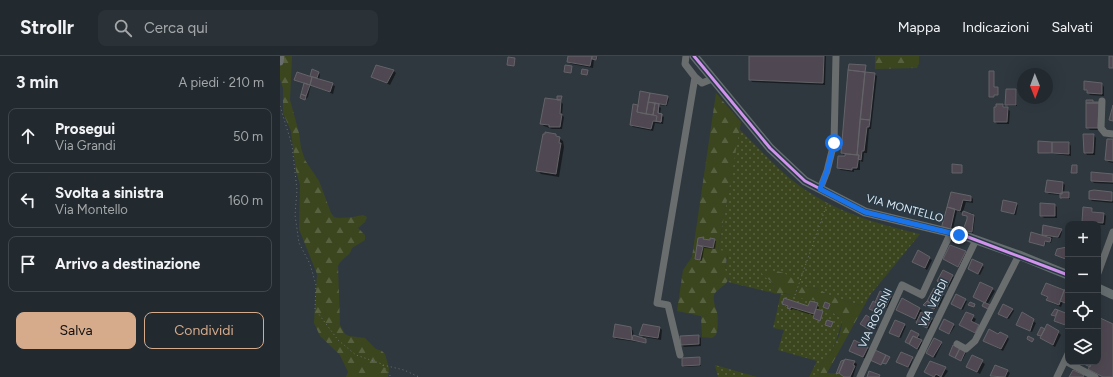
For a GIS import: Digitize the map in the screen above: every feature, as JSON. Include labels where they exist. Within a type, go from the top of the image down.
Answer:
[{"type":"main road","name":"VIA MONTELLO","points":[[694,56],[782,161],[805,181],[865,212],[951,232],[1019,255],[1065,274]]},
{"type":"main road","points":[[1101,289],[1113,295]]},
{"type":"street","points":[[280,62],[281,56]]},
{"type":"street","points":[[686,56],[685,64],[695,77],[702,83],[712,79]]},
{"type":"street","points":[[820,189],[827,171],[834,143],[836,56]]},
{"type":"street","points":[[680,355],[668,305],[657,303],[695,77]]},
{"type":"street","points":[[1102,101],[1101,128],[1105,133],[1113,134]]},
{"type":"street","name":"VIA ROSSINI","points":[[860,377],[902,285],[922,295],[951,232]]},
{"type":"street","points":[[1101,265],[1113,232]]},
{"type":"street","name":"VIA VERDI","points":[[910,376],[976,240]]},
{"type":"street","points":[[957,344],[966,349],[975,341],[1019,255]]},
{"type":"street","points":[[1058,377],[1065,362]]},
{"type":"street","points":[[1077,365],[1095,377]]},
{"type":"path","points":[[280,106],[292,145],[297,190],[295,215],[299,243],[310,264],[316,285],[315,309],[338,340],[356,355],[404,370],[418,377]]},
{"type":"path","points":[[795,295],[830,194]]},
{"type":"path","points":[[382,364],[391,377]]},
{"type":"green space","points":[[280,56],[292,56],[290,100],[299,133],[301,148],[305,160],[319,181],[331,213],[337,218],[348,218],[363,215],[367,217],[365,222],[358,228],[365,235],[365,240],[352,248],[350,253],[338,266],[340,325],[345,334],[365,338],[376,349],[385,354],[389,368],[388,377],[346,377],[348,372],[340,355],[320,336],[314,323],[317,274],[299,229],[300,185],[296,171],[291,131],[283,113],[283,88],[280,79]]},
{"type":"green space","points":[[875,56],[919,56],[919,63],[917,68],[875,69]]},
{"type":"green space","points":[[716,93],[741,122],[718,250],[728,251],[725,270],[729,273],[729,277],[728,281],[714,295],[718,324],[716,335],[712,338],[702,337],[701,316],[677,311],[683,270],[692,257]]},
{"type":"green space","points":[[739,129],[785,174],[806,191],[821,200],[837,208],[887,226],[920,234],[870,295],[864,306],[832,297],[819,289],[806,287],[777,271],[761,271],[772,283],[778,294],[728,282],[729,278],[725,270],[728,256],[718,251]]},
{"type":"green space","points":[[761,271],[777,271],[784,273],[806,287],[819,289],[832,297],[864,306],[827,373],[845,374],[846,377],[819,377],[821,364],[831,353],[839,336],[842,325],[841,318],[814,300],[799,298],[785,293],[778,294],[771,281],[764,276]]},
{"type":"green space","points":[[781,293],[814,300],[841,318],[842,322],[836,341],[831,353],[821,364],[819,377],[809,377],[817,361],[778,350],[784,330],[773,328]]},
{"type":"green space","points":[[715,365],[757,377],[718,377]]},
{"type":"building","points":[[568,56],[592,56],[590,66],[567,62]]},
{"type":"building","points":[[592,56],[597,56],[596,60],[592,59]]},
{"type":"building","points":[[749,56],[824,56],[823,83],[749,80]]},
{"type":"building","points":[[1109,56],[1113,56],[1113,68],[1109,68]]},
{"type":"building","points":[[508,57],[515,58],[514,66],[507,65]]},
{"type":"building","points":[[849,64],[866,65],[865,72],[848,70]]},
{"type":"building","points":[[376,65],[394,70],[387,83],[371,77]]},
{"type":"building","points":[[565,65],[572,66],[571,73],[564,72]]},
{"type":"building","points":[[312,69],[319,72],[317,78],[310,76]]},
{"type":"building","points":[[582,69],[588,70],[587,75],[581,74]]},
{"type":"building","points":[[848,70],[865,72],[857,155],[841,153]]},
{"type":"building","points":[[989,71],[994,71],[994,87],[998,87],[998,95],[994,95],[994,97],[989,97]]},
{"type":"building","points":[[297,72],[312,77],[310,85],[294,80]]},
{"type":"building","points":[[865,72],[875,73],[870,120],[860,119]]},
{"type":"building","points":[[312,77],[333,83],[330,92],[310,85]]},
{"type":"building","points":[[1084,81],[1102,83],[1102,94],[1087,93],[1087,90],[1084,90]]},
{"type":"building","points":[[304,83],[310,85],[306,96],[301,94]]},
{"type":"building","points":[[1006,89],[1016,89],[1016,105],[1005,105]]},
{"type":"building","points":[[640,91],[650,93],[646,114],[637,112]]},
{"type":"building","points":[[650,93],[668,96],[666,105],[648,102]]},
{"type":"building","points":[[301,94],[306,96],[305,100],[300,98]]},
{"type":"building","points":[[557,96],[562,96],[561,100],[557,100]]},
{"type":"building","points":[[545,98],[561,100],[560,114],[562,114],[560,127],[549,127],[549,125],[540,124]]},
{"type":"building","points":[[1086,100],[1093,100],[1093,102],[1099,103],[1086,103]]},
{"type":"building","points":[[648,102],[655,103],[653,115],[646,114]]},
{"type":"building","points":[[655,103],[659,104],[658,113],[662,114],[661,122],[653,121],[651,129],[630,125],[633,104],[638,105],[637,112],[653,115]]},
{"type":"building","points":[[655,103],[659,104],[658,113],[662,114],[661,122],[656,121],[657,116],[653,115]]},
{"type":"building","points":[[1086,103],[1099,103],[1098,128],[1086,128]]},
{"type":"building","points":[[996,104],[1003,104],[1003,107],[1008,107],[1007,122],[994,122],[994,107],[996,107]]},
{"type":"building","points":[[1113,105],[1113,121],[1109,120]]},
{"type":"building","points":[[860,119],[870,120],[869,127],[867,127],[864,151],[862,151],[861,160],[858,159],[859,155],[857,155]]},
{"type":"building","points":[[545,132],[556,134],[556,136],[560,137],[559,143],[561,143],[556,174],[536,171],[543,134],[545,134]]},
{"type":"building","points":[[1083,134],[1094,134],[1093,153],[1084,153]]},
{"type":"building","points":[[1107,139],[1113,139],[1113,161],[1105,160]]},
{"type":"building","points":[[1038,141],[1052,142],[1052,153],[1038,153]]},
{"type":"building","points":[[1052,142],[1069,142],[1069,154],[1052,153]]},
{"type":"building","points":[[845,154],[859,155],[857,168],[852,168],[852,170],[837,168],[838,156],[845,156]]},
{"type":"building","points":[[952,164],[962,165],[962,173],[952,173]]},
{"type":"building","points":[[1072,165],[1077,165],[1077,173],[1071,173]]},
{"type":"building","points":[[1091,172],[1113,174],[1113,182],[1091,181]]},
{"type":"building","points":[[1047,180],[1063,182],[1062,194],[1045,192]]},
{"type":"building","points":[[1094,190],[1112,192],[1112,201],[1089,199],[1089,191]]},
{"type":"building","points":[[951,192],[971,196],[971,201],[963,200],[960,211],[947,207]]},
{"type":"building","points":[[1062,192],[1069,192],[1069,198],[1060,198],[1060,193],[1062,194]]},
{"type":"building","points":[[1003,200],[1017,203],[1014,214],[1001,211]]},
{"type":"building","points":[[1040,203],[1055,204],[1055,216],[1040,216]]},
{"type":"building","points":[[947,207],[955,209],[950,231],[941,229]]},
{"type":"building","points":[[1083,207],[1092,208],[1092,212],[1104,213],[1103,223],[1101,223],[1101,221],[1082,221]]},
{"type":"building","points":[[963,211],[974,215],[972,232],[963,230],[967,216],[962,215]]},
{"type":"building","points":[[1043,225],[1062,229],[1058,237],[1042,235]]},
{"type":"building","points":[[1031,232],[1051,238],[1050,242],[1045,241],[1044,246],[1029,242]]},
{"type":"building","points":[[704,237],[703,239],[715,239],[713,248],[697,245],[698,238]]},
{"type":"building","points":[[697,245],[703,247],[700,260],[695,259]]},
{"type":"building","points":[[950,245],[966,251],[958,267],[943,259]]},
{"type":"building","points":[[1065,247],[1065,259],[1055,255],[1057,249]]},
{"type":"building","points":[[918,250],[930,257],[925,268],[912,262]]},
{"type":"building","points":[[972,259],[983,264],[978,274],[968,269]]},
{"type":"building","points":[[943,270],[953,275],[947,287],[937,281]]},
{"type":"building","points":[[980,282],[993,288],[985,303],[973,297]]},
{"type":"building","points":[[1046,283],[1064,290],[1059,305],[1046,300],[1048,297],[1041,294]]},
{"type":"building","points":[[934,288],[943,294],[937,307],[927,301]]},
{"type":"building","points":[[1065,289],[1065,303],[1060,301]]},
{"type":"building","points":[[880,291],[891,296],[886,307],[875,302]]},
{"type":"building","points":[[956,294],[966,299],[961,309],[951,304]]},
{"type":"building","points":[[784,298],[808,306],[810,301],[818,303],[814,314],[791,307],[790,309],[787,308],[788,306],[782,304]]},
{"type":"building","points":[[902,298],[920,308],[915,319],[896,310]]},
{"type":"building","points":[[873,301],[878,304],[874,311],[869,309]]},
{"type":"building","points":[[927,301],[936,306],[934,309],[923,305]]},
{"type":"building","points":[[825,302],[830,304],[828,309],[823,307]]},
{"type":"building","points":[[970,302],[975,304],[974,307],[968,305]]},
{"type":"building","points":[[984,302],[990,305],[988,309],[982,306]]},
{"type":"building","points":[[1003,304],[1013,309],[1007,318],[998,314]]},
{"type":"building","points":[[816,309],[823,311],[820,321],[813,318]]},
{"type":"building","points":[[1055,309],[1058,310],[1055,316],[1051,315]]},
{"type":"building","points":[[1058,310],[1065,313],[1065,325],[1054,321]]},
{"type":"building","points":[[921,312],[932,318],[927,328],[916,323]]},
{"type":"building","points":[[966,312],[974,315],[971,321],[979,325],[975,333],[959,325]]},
{"type":"building","points":[[1022,312],[1034,319],[1030,331],[1016,325]]},
{"type":"building","points":[[866,315],[877,322],[875,329],[871,328],[870,330],[860,324]]},
{"type":"building","points":[[1101,318],[1113,324],[1113,377],[1103,377],[1088,369],[1090,365],[1101,365]]},
{"type":"building","points":[[944,319],[954,324],[949,334],[939,329]]},
{"type":"building","points":[[827,320],[833,322],[831,327],[825,325]]},
{"type":"building","points":[[895,320],[905,324],[899,337],[889,333]]},
{"type":"building","points":[[615,324],[631,327],[632,340],[613,337]]},
{"type":"building","points":[[643,324],[660,327],[658,338],[639,335]]},
{"type":"building","points":[[1047,324],[1059,331],[1053,345],[1040,338]]},
{"type":"building","points":[[1041,327],[1045,329],[1041,336],[1037,335]]},
{"type":"building","points":[[989,329],[998,334],[1000,332],[1008,336],[1001,349],[983,341]]},
{"type":"building","points":[[911,330],[919,334],[917,338],[913,336],[909,344],[905,342]]},
{"type":"building","points":[[633,335],[646,339],[646,343],[632,340]]},
{"type":"building","points":[[699,335],[699,344],[681,345],[680,336]]},
{"type":"building","points":[[913,336],[922,340],[917,349],[909,344]]},
{"type":"building","points":[[1028,336],[1034,339],[1032,342],[1027,339]]},
{"type":"building","points":[[934,338],[942,342],[933,357],[926,353]]},
{"type":"building","points":[[854,340],[868,347],[863,357],[849,351]]},
{"type":"building","points":[[953,345],[960,348],[955,358],[949,355]]},
{"type":"building","points":[[960,348],[966,350],[961,361],[955,358]]},
{"type":"building","points":[[875,350],[886,355],[881,365],[870,360]]},
{"type":"building","points":[[901,352],[913,357],[908,367],[896,362]]},
{"type":"building","points":[[886,355],[890,357],[886,364],[882,363]]},
{"type":"building","points":[[972,355],[983,360],[977,372],[966,367]]},
{"type":"building","points":[[700,357],[700,365],[682,366],[682,358]]},
{"type":"building","points":[[845,359],[855,361],[853,365],[855,366],[850,377],[844,377],[839,373]]},
{"type":"building","points":[[844,360],[839,373],[836,374],[841,361]]},
{"type":"building","points":[[930,361],[946,367],[941,377],[936,374],[934,377],[924,372]]},
{"type":"building","points":[[995,365],[1008,370],[1005,377],[990,376]]},
{"type":"building","points":[[1073,370],[1084,375],[1083,377],[1069,377]]},
{"type":"building","points":[[869,371],[880,375],[879,377],[867,377]]},
{"type":"transit line","points":[[694,56],[770,148],[805,181],[865,212],[968,237],[1065,274]]},
{"type":"route","points":[[834,143],[827,171],[820,189],[865,212],[959,235]]}]
